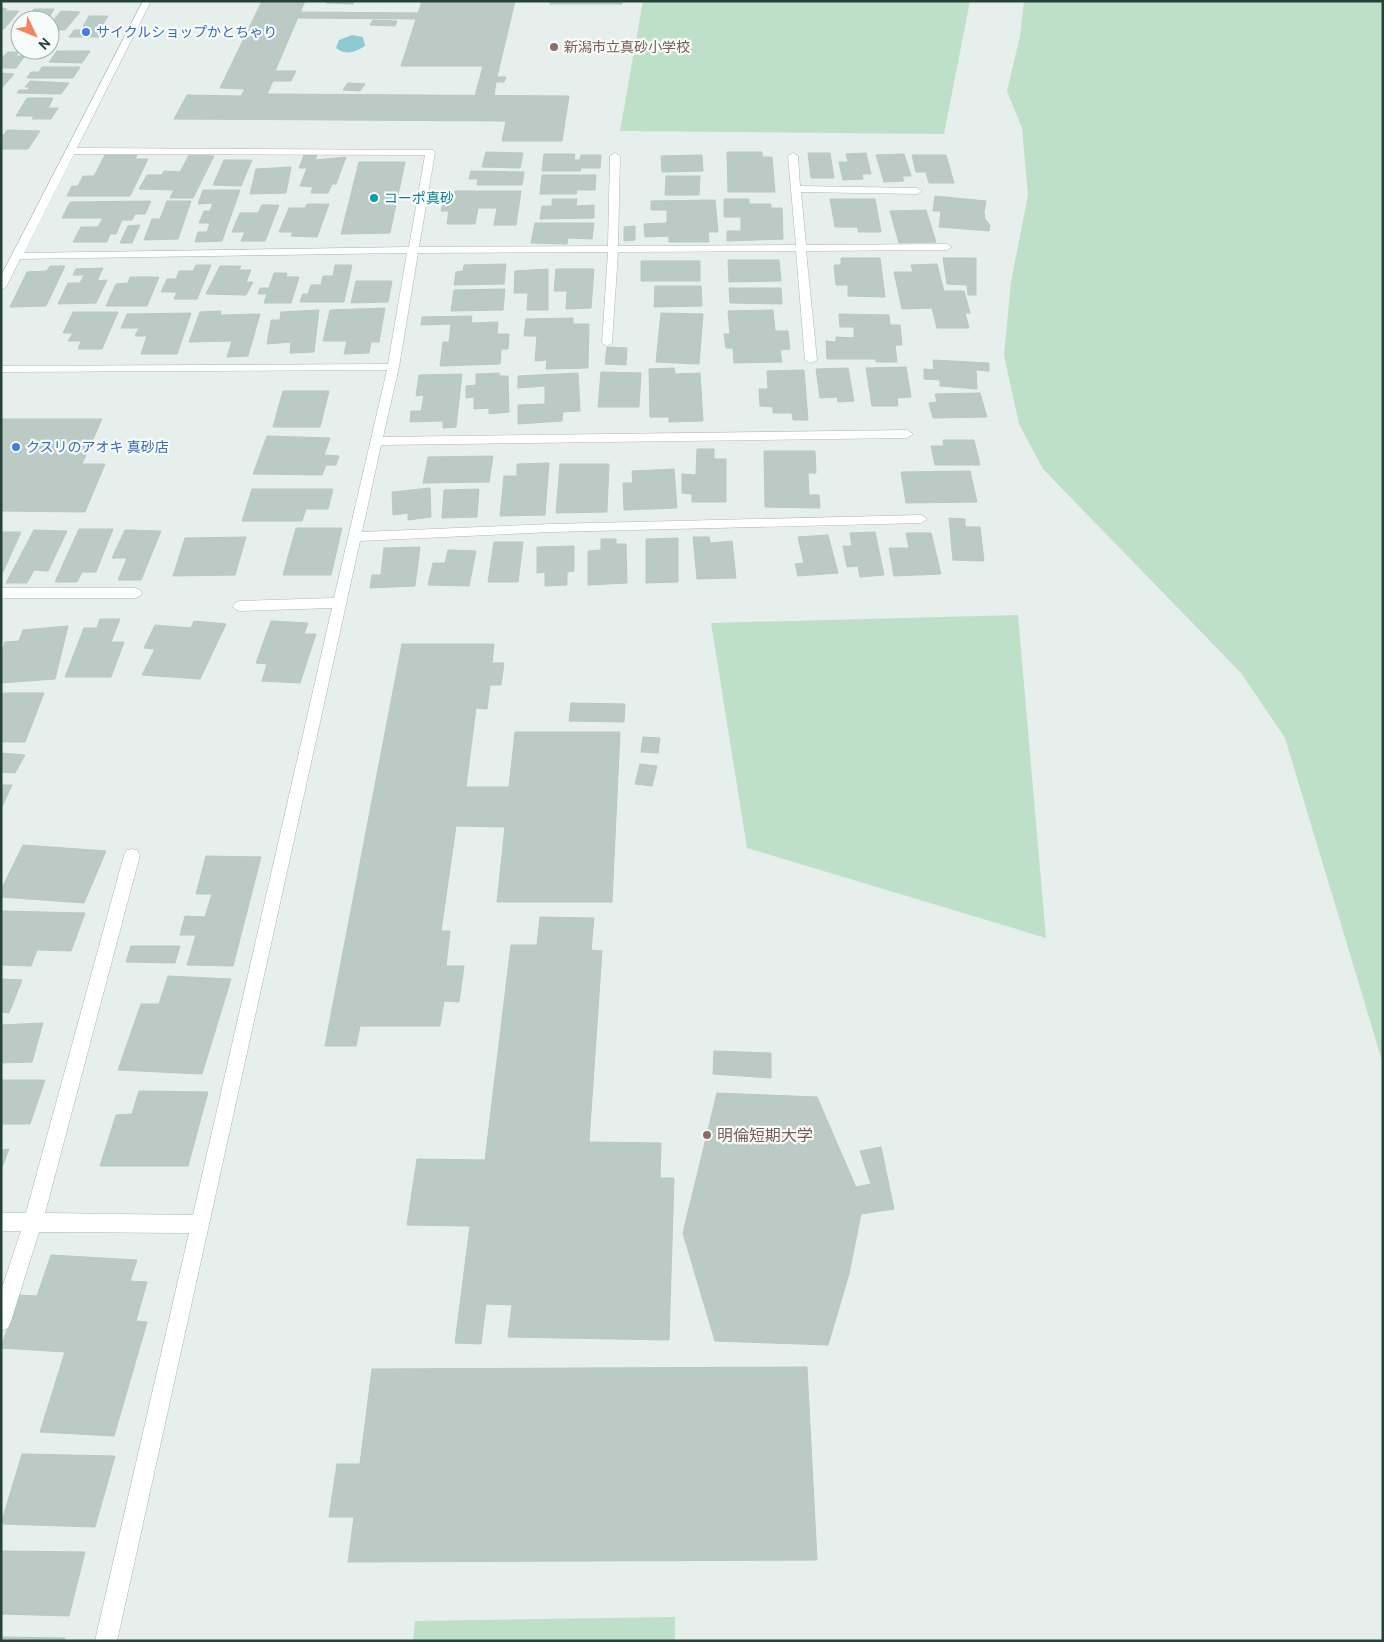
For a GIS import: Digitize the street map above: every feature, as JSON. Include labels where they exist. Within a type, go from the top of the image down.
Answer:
[{"type":"street","points":[[1,287],[147,1]]},
{"type":"street","points":[[72,151],[430,152],[393,367],[106,1641]]},
{"type":"street","points":[[608,343],[615,156]]},
{"type":"street","points":[[793,156],[811,360]]},
{"type":"street","points":[[796,189],[917,191]]},
{"type":"street","points":[[17,256],[413,250],[947,247]]},
{"type":"street","points":[[1,370],[393,367]]},
{"type":"street","points":[[376,441],[907,434]]},
{"type":"street","points":[[354,537],[552,528],[921,519]]},
{"type":"street","points":[[1,593],[135,593]]},
{"type":"street","points":[[240,606],[339,603]]},
{"type":"street","points":[[1,1320],[33,1222],[132,854]]},
{"type":"street","points":[[1,1222],[199,1224]]},
{"type":"green space","points":[[643,1],[970,1],[944,134],[620,131]]},
{"type":"green space","points":[[1024,1],[1383,1],[1383,1064],[1285,738],[1241,673],[1043,469],[1019,424],[1004,355],[1011,282],[1028,195],[1022,128],[1007,91],[1020,36]]},
{"type":"green space","points":[[1018,615],[1046,938],[747,848],[711,623]]},
{"type":"green space","points":[[675,1617],[675,1641],[413,1641],[415,1621]]},
{"type":"water","points":[[352,35],[363,37],[365,46],[351,52],[343,52],[336,48],[339,40]]},
{"type":"building","points":[[262,1],[305,1],[275,71],[296,71],[291,81],[273,81],[267,94],[569,96],[562,141],[502,141],[506,121],[174,119],[187,95],[241,96],[245,89],[220,88]]},
{"type":"building","points":[[327,1],[354,1],[353,4],[326,3]]},
{"type":"building","points":[[422,1],[515,1],[497,77],[506,77],[504,82],[496,82],[494,96],[475,96],[483,66],[401,66]]},
{"type":"building","points":[[550,1],[622,1],[622,4],[550,4]]},
{"type":"building","points":[[1,8],[7,9],[5,11],[10,11],[10,22],[4,29],[1,29]]},
{"type":"building","points":[[34,9],[54,9],[53,10]]},
{"type":"building","points":[[60,12],[80,12],[65,30],[60,30]]},
{"type":"building","points":[[300,12],[419,13],[417,19],[298,18]]},
{"type":"building","points":[[89,16],[108,16],[99,31],[104,31],[101,37],[69,37],[74,30],[81,30]]},
{"type":"building","points":[[373,20],[397,21],[395,26],[370,25]]},
{"type":"building","points":[[60,51],[90,51],[82,63],[49,62],[50,60],[60,60]]},
{"type":"building","points":[[10,52],[10,60],[22,60],[16,68],[1,68],[1,56]]},
{"type":"building","points":[[42,67],[80,67],[73,78],[27,78],[31,72],[39,72]]},
{"type":"building","points":[[1,73],[14,74],[1,89]]},
{"type":"building","points":[[30,81],[69,83],[61,94],[17,93],[19,90],[28,90],[30,87],[25,87]]},
{"type":"building","points":[[348,83],[365,84],[360,91],[343,90]]},
{"type":"building","points":[[27,98],[53,98],[48,108],[58,108],[51,119],[32,119],[34,116],[16,116]]},
{"type":"building","points":[[7,130],[40,131],[28,149],[1,149],[1,135],[4,135]]},
{"type":"building","points":[[486,152],[523,153],[520,168],[482,167]]},
{"type":"building","points":[[727,152],[762,152],[762,157],[772,157],[775,192],[728,192]]},
{"type":"building","points":[[808,153],[830,153],[834,178],[811,178]]},
{"type":"building","points":[[866,153],[871,174],[862,174],[863,179],[843,180],[839,162],[848,162],[846,154]]},
{"type":"building","points":[[544,154],[575,154],[574,160],[580,160],[581,155],[601,155],[600,168],[581,168],[580,171],[542,171]]},
{"type":"building","points":[[904,154],[911,176],[902,176],[904,181],[884,182],[876,155]]},
{"type":"building","points":[[105,155],[137,155],[135,159],[148,159],[130,196],[67,196],[72,186],[78,186],[83,176],[94,176]]},
{"type":"building","points":[[189,155],[214,156],[193,198],[170,198],[174,190],[139,189],[147,175],[162,175],[164,171],[180,172]]},
{"type":"building","points":[[304,155],[317,155],[315,160],[346,157],[336,184],[332,184],[328,193],[311,193],[313,187],[300,186],[307,168],[299,168]]},
{"type":"building","points":[[702,155],[703,171],[662,172],[661,156]]},
{"type":"building","points":[[912,155],[946,155],[954,183],[929,183],[926,172],[916,172]]},
{"type":"building","points":[[224,160],[252,160],[241,186],[213,185]]},
{"type":"building","name":"コーポ真砂","points":[[359,162],[405,162],[390,233],[341,234]]},
{"type":"building","points":[[291,167],[286,193],[250,194],[256,169]]},
{"type":"building","points":[[471,171],[524,172],[522,185],[477,185],[478,179],[469,179]]},
{"type":"building","points":[[542,175],[596,175],[595,190],[577,190],[576,194],[540,194]]},
{"type":"building","points":[[666,176],[700,176],[699,195],[665,195]]},
{"type":"building","points":[[203,190],[240,190],[222,241],[195,242],[198,232],[207,232],[210,223],[199,223],[204,211],[210,211],[213,203],[198,204]]},
{"type":"building","points":[[455,191],[521,191],[516,225],[494,225],[497,208],[478,208],[475,224],[447,224],[449,211],[441,211],[443,202],[453,203]]},
{"type":"building","points":[[935,196],[986,201],[984,212],[985,219],[990,225],[989,231],[939,227],[941,211],[933,211]]},
{"type":"building","points":[[552,199],[577,199],[576,206],[594,205],[594,218],[540,219],[542,206],[552,206]]},
{"type":"building","points":[[724,199],[749,199],[749,204],[771,204],[771,208],[782,208],[783,239],[727,241],[727,231],[741,231],[741,217],[724,217]]},
{"type":"building","points":[[830,199],[875,199],[881,232],[858,232],[858,227],[835,227]]},
{"type":"building","points":[[715,200],[718,232],[708,232],[709,242],[669,242],[669,236],[645,237],[644,224],[667,223],[667,210],[651,210],[651,201]]},
{"type":"building","points":[[151,201],[145,214],[135,214],[132,220],[122,220],[116,234],[110,234],[107,242],[73,242],[81,227],[98,227],[103,218],[62,218],[70,202]]},
{"type":"building","points":[[167,201],[191,201],[178,239],[144,240],[152,219],[160,219]]},
{"type":"building","points":[[307,204],[329,204],[317,237],[291,236],[293,232],[279,232],[289,208],[305,208]]},
{"type":"building","points":[[262,205],[279,205],[265,241],[241,241],[245,232],[232,232],[240,213],[258,213]]},
{"type":"building","points":[[926,210],[936,242],[899,243],[890,211]]},
{"type":"building","points":[[535,223],[594,223],[592,239],[568,238],[567,244],[531,243]]},
{"type":"building","points":[[140,225],[132,243],[120,243],[128,226]]},
{"type":"building","points":[[635,226],[635,240],[624,241],[624,227]]},
{"type":"building","points":[[841,258],[880,258],[885,297],[848,296],[848,285],[836,285],[834,265],[841,265]]},
{"type":"building","points":[[943,258],[976,258],[976,295],[968,295],[967,285],[947,284]]},
{"type":"building","points":[[728,260],[779,260],[781,281],[729,282]]},
{"type":"building","points":[[641,261],[700,261],[700,281],[641,281]]},
{"type":"building","points":[[506,264],[504,284],[454,285],[456,272],[463,271],[464,265]]},
{"type":"building","points":[[937,264],[944,291],[964,291],[970,313],[965,313],[969,328],[937,328],[932,308],[902,309],[894,272],[913,272],[911,265]]},
{"type":"building","points":[[196,265],[211,265],[197,299],[174,299],[177,292],[161,292],[167,279],[176,279],[179,271],[193,271]]},
{"type":"building","points":[[335,265],[352,265],[344,302],[300,302],[303,294],[308,294],[311,285],[321,285],[323,276],[333,276]]},
{"type":"building","points":[[50,266],[65,266],[46,306],[10,307],[27,272],[47,271]]},
{"type":"building","points":[[220,266],[241,266],[239,270],[251,270],[246,282],[253,282],[246,295],[206,294]]},
{"type":"building","points":[[103,268],[97,281],[107,280],[96,303],[58,304],[68,283],[80,283],[84,275],[73,275],[76,269]]},
{"type":"building","points":[[548,269],[548,310],[527,310],[528,293],[514,293],[515,271]]},
{"type":"building","points":[[556,269],[594,269],[591,308],[566,309],[567,291],[554,291]]},
{"type":"building","points":[[274,273],[287,273],[286,277],[299,277],[291,303],[264,303],[267,294],[258,294],[260,288],[269,288]]},
{"type":"building","points":[[130,277],[159,277],[147,306],[106,306],[116,284],[128,283]]},
{"type":"building","points":[[356,281],[392,281],[388,302],[351,303]]},
{"type":"building","points":[[655,286],[701,286],[702,306],[654,307]]},
{"type":"building","points":[[729,288],[781,288],[782,304],[730,303]]},
{"type":"building","points":[[505,289],[503,310],[451,311],[454,290]]},
{"type":"building","points":[[385,308],[379,342],[371,342],[369,353],[344,354],[347,341],[323,341],[330,310]]},
{"type":"building","points":[[319,310],[314,352],[290,353],[291,342],[267,344],[271,320],[280,320],[281,312]]},
{"type":"building","points":[[773,310],[775,331],[788,331],[790,349],[780,350],[782,362],[734,363],[733,348],[726,348],[724,334],[730,334],[728,311]]},
{"type":"building","points":[[221,311],[220,315],[260,314],[248,356],[227,357],[232,341],[189,342],[200,312]]},
{"type":"building","points":[[73,312],[118,312],[102,349],[78,349],[81,341],[68,341],[73,333],[63,333]]},
{"type":"building","points":[[191,313],[177,354],[141,354],[147,336],[135,336],[139,328],[121,328],[127,314]]},
{"type":"building","points":[[661,313],[703,314],[699,364],[656,362]]},
{"type":"building","points":[[839,314],[889,315],[890,325],[900,325],[902,345],[895,345],[897,362],[876,362],[876,359],[827,359],[826,341],[836,342],[836,337],[854,338],[854,327],[840,327]]},
{"type":"building","points":[[472,316],[471,323],[498,322],[497,334],[509,334],[508,349],[501,349],[500,364],[440,366],[443,342],[449,342],[451,324],[421,325],[422,317]]},
{"type":"building","points":[[573,318],[573,324],[589,324],[588,368],[546,369],[547,360],[535,361],[537,336],[524,336],[526,319]]},
{"type":"building","points":[[607,347],[627,348],[626,365],[605,364]]},
{"type":"building","points":[[933,360],[989,363],[989,371],[976,370],[977,389],[940,386],[940,380],[924,379],[924,369],[934,370]]},
{"type":"building","points":[[906,367],[911,397],[897,398],[898,406],[872,406],[866,368]]},
{"type":"building","points":[[674,368],[675,374],[700,373],[703,421],[669,422],[669,417],[650,417],[649,369]]},
{"type":"building","points":[[848,368],[854,401],[838,402],[837,397],[820,398],[816,369]]},
{"type":"building","points":[[804,370],[808,420],[793,420],[792,413],[773,413],[773,407],[760,406],[759,389],[768,389],[767,371]]},
{"type":"building","points":[[601,372],[641,373],[639,407],[598,407]]},
{"type":"building","points":[[499,373],[500,376],[508,376],[509,412],[489,414],[489,408],[474,409],[474,397],[466,398],[466,386],[476,385],[476,374]]},
{"type":"building","points":[[578,373],[580,411],[563,412],[562,421],[518,424],[518,405],[545,404],[545,386],[518,388],[518,376]]},
{"type":"building","points":[[462,374],[456,427],[443,428],[443,421],[410,422],[411,411],[421,411],[424,395],[416,396],[419,375]]},
{"type":"building","points":[[283,391],[329,391],[320,427],[273,427]]},
{"type":"building","points":[[980,393],[987,417],[933,418],[929,403],[937,402],[935,394]]},
{"type":"building","points":[[1,419],[102,419],[82,464],[105,464],[85,512],[1,511]]},
{"type":"building","points":[[267,436],[330,438],[324,455],[339,456],[336,465],[326,465],[322,475],[253,474]]},
{"type":"building","points":[[943,440],[974,440],[980,465],[935,465],[931,446],[944,446]]},
{"type":"building","points":[[697,449],[714,449],[714,459],[726,459],[726,502],[692,502],[692,494],[682,493],[682,474],[696,475]]},
{"type":"building","points":[[764,451],[815,451],[816,473],[808,473],[809,495],[819,495],[820,508],[765,507]]},
{"type":"building","points":[[493,456],[489,482],[423,483],[428,457]]},
{"type":"building","points":[[549,463],[545,515],[500,516],[504,476],[517,476],[517,464]]},
{"type":"building","points":[[560,464],[609,464],[607,512],[556,513]]},
{"type":"building","points":[[674,469],[677,508],[624,510],[623,483],[633,483],[632,471]]},
{"type":"building","points":[[970,471],[977,502],[906,503],[901,472]]},
{"type":"building","points":[[430,488],[431,517],[408,520],[408,513],[393,515],[392,492]]},
{"type":"building","points":[[252,489],[333,489],[328,509],[306,509],[302,521],[242,521]]},
{"type":"building","points":[[479,489],[477,517],[442,518],[444,490]]},
{"type":"building","points":[[949,518],[965,519],[965,527],[980,527],[984,561],[953,560]]},
{"type":"building","points":[[296,528],[342,528],[331,575],[283,575]]},
{"type":"building","points":[[79,529],[113,529],[96,572],[82,572],[77,582],[55,582]]},
{"type":"building","points":[[34,530],[67,531],[48,571],[34,570],[27,583],[6,583]]},
{"type":"building","points":[[125,530],[161,531],[141,580],[118,580],[127,558],[112,558]]},
{"type":"building","points":[[1,532],[21,532],[3,572],[1,572]]},
{"type":"building","points":[[875,532],[884,575],[860,577],[858,566],[847,567],[843,546],[852,546],[850,533]]},
{"type":"building","points":[[906,533],[931,533],[941,574],[894,576],[889,548],[909,548]]},
{"type":"building","points":[[828,535],[838,573],[798,576],[795,564],[804,563],[798,537]]},
{"type":"building","points":[[246,537],[235,575],[173,576],[185,538]]},
{"type":"building","points":[[693,537],[709,537],[710,543],[732,541],[736,578],[697,579]]},
{"type":"building","points":[[678,538],[678,582],[646,583],[646,539]]},
{"type":"building","points":[[601,539],[616,539],[616,544],[626,544],[627,583],[588,585],[588,551],[601,550]]},
{"type":"building","points":[[494,542],[523,542],[518,582],[488,582]]},
{"type":"building","points":[[574,546],[574,571],[567,572],[567,585],[545,586],[545,572],[537,573],[537,547]]},
{"type":"building","points":[[420,547],[415,586],[370,588],[372,575],[381,575],[384,548]]},
{"type":"building","points":[[448,550],[476,551],[469,586],[428,585],[433,563],[445,563]]},
{"type":"building","points":[[100,619],[120,619],[111,642],[124,642],[111,677],[65,677],[84,628],[97,628]]},
{"type":"building","points":[[194,621],[226,624],[200,679],[142,675],[155,649],[144,648],[155,625],[191,628]]},
{"type":"building","points":[[271,621],[308,623],[304,634],[316,634],[300,683],[262,681],[267,664],[256,663]]},
{"type":"building","points":[[68,626],[55,679],[1,683],[1,656],[5,642],[19,641],[23,630]]},
{"type":"building","points":[[402,644],[494,644],[492,663],[504,663],[501,685],[490,685],[487,709],[476,708],[466,787],[509,787],[515,732],[620,732],[612,902],[497,902],[505,827],[456,826],[441,931],[450,931],[446,966],[464,966],[459,1002],[444,1001],[440,1026],[360,1026],[356,1046],[325,1046]]},
{"type":"building","points":[[1,693],[44,693],[25,742],[1,742]]},
{"type":"building","points":[[571,703],[625,704],[624,722],[569,721]]},
{"type":"building","points":[[643,737],[660,738],[658,753],[641,752]]},
{"type":"building","points":[[1,753],[25,755],[15,773],[1,772]]},
{"type":"building","points":[[640,764],[657,766],[652,786],[635,784]]},
{"type":"building","points":[[1,785],[12,785],[1,809]]},
{"type":"building","points":[[23,845],[106,851],[84,903],[1,897],[1,890]]},
{"type":"building","points":[[206,856],[261,857],[233,966],[187,965],[196,935],[180,935],[185,916],[205,917],[212,894],[196,894]]},
{"type":"building","points":[[1,911],[85,913],[71,951],[37,950],[31,966],[1,965]]},
{"type":"building","points":[[540,917],[594,918],[591,950],[602,951],[589,1142],[661,1143],[660,1178],[674,1178],[669,1340],[508,1337],[512,1305],[486,1304],[481,1344],[455,1343],[470,1226],[407,1225],[417,1159],[485,1160],[511,945],[537,945]]},
{"type":"building","points":[[131,946],[180,946],[175,963],[126,962]]},
{"type":"building","points":[[168,976],[231,979],[202,1074],[118,1070],[141,1004],[159,1004]]},
{"type":"building","points":[[1,979],[22,980],[9,1013],[1,1012]]},
{"type":"building","points":[[43,1023],[32,1062],[1,1063],[1,1025]]},
{"type":"building","points":[[714,1051],[771,1053],[771,1078],[713,1074]]},
{"type":"building","points":[[1,1080],[45,1080],[30,1124],[3,1124],[1,1129]]},
{"type":"building","points":[[139,1091],[208,1092],[188,1166],[100,1166],[116,1115],[132,1114]]},
{"type":"building","points":[[717,1093],[817,1097],[861,1199],[861,1214],[849,1274],[828,1345],[715,1341],[683,1233]]},
{"type":"building","points":[[881,1147],[894,1209],[861,1214],[861,1199],[856,1187],[871,1184],[860,1151]]},
{"type":"building","points":[[9,1149],[1,1170],[1,1150]]},
{"type":"building","points":[[51,1255],[137,1260],[130,1281],[147,1282],[136,1321],[147,1322],[114,1436],[40,1432],[65,1352],[1,1348],[18,1295],[37,1296]]},
{"type":"building","points":[[807,1367],[817,1560],[348,1562],[354,1517],[329,1517],[337,1464],[360,1464],[372,1369]]},
{"type":"building","points":[[22,1454],[115,1456],[95,1527],[1,1524]]},
{"type":"building","points":[[1,1551],[85,1552],[69,1616],[1,1614]]},
{"type":"building","points":[[1,1637],[65,1638],[64,1641],[1,1641]]},
{"type":"place","name":"サイクルショップかとちゃり","points":[[86,32]]},
{"type":"place","name":"新潟市立真砂小学校","points":[[554,47]]},
{"type":"place","name":"コーポ真砂","points":[[374,198]]},
{"type":"place","name":"クスリのアオキ 真砂店","points":[[16,447]]},
{"type":"place","name":"明倫短期大学","points":[[707,1135]]}]
